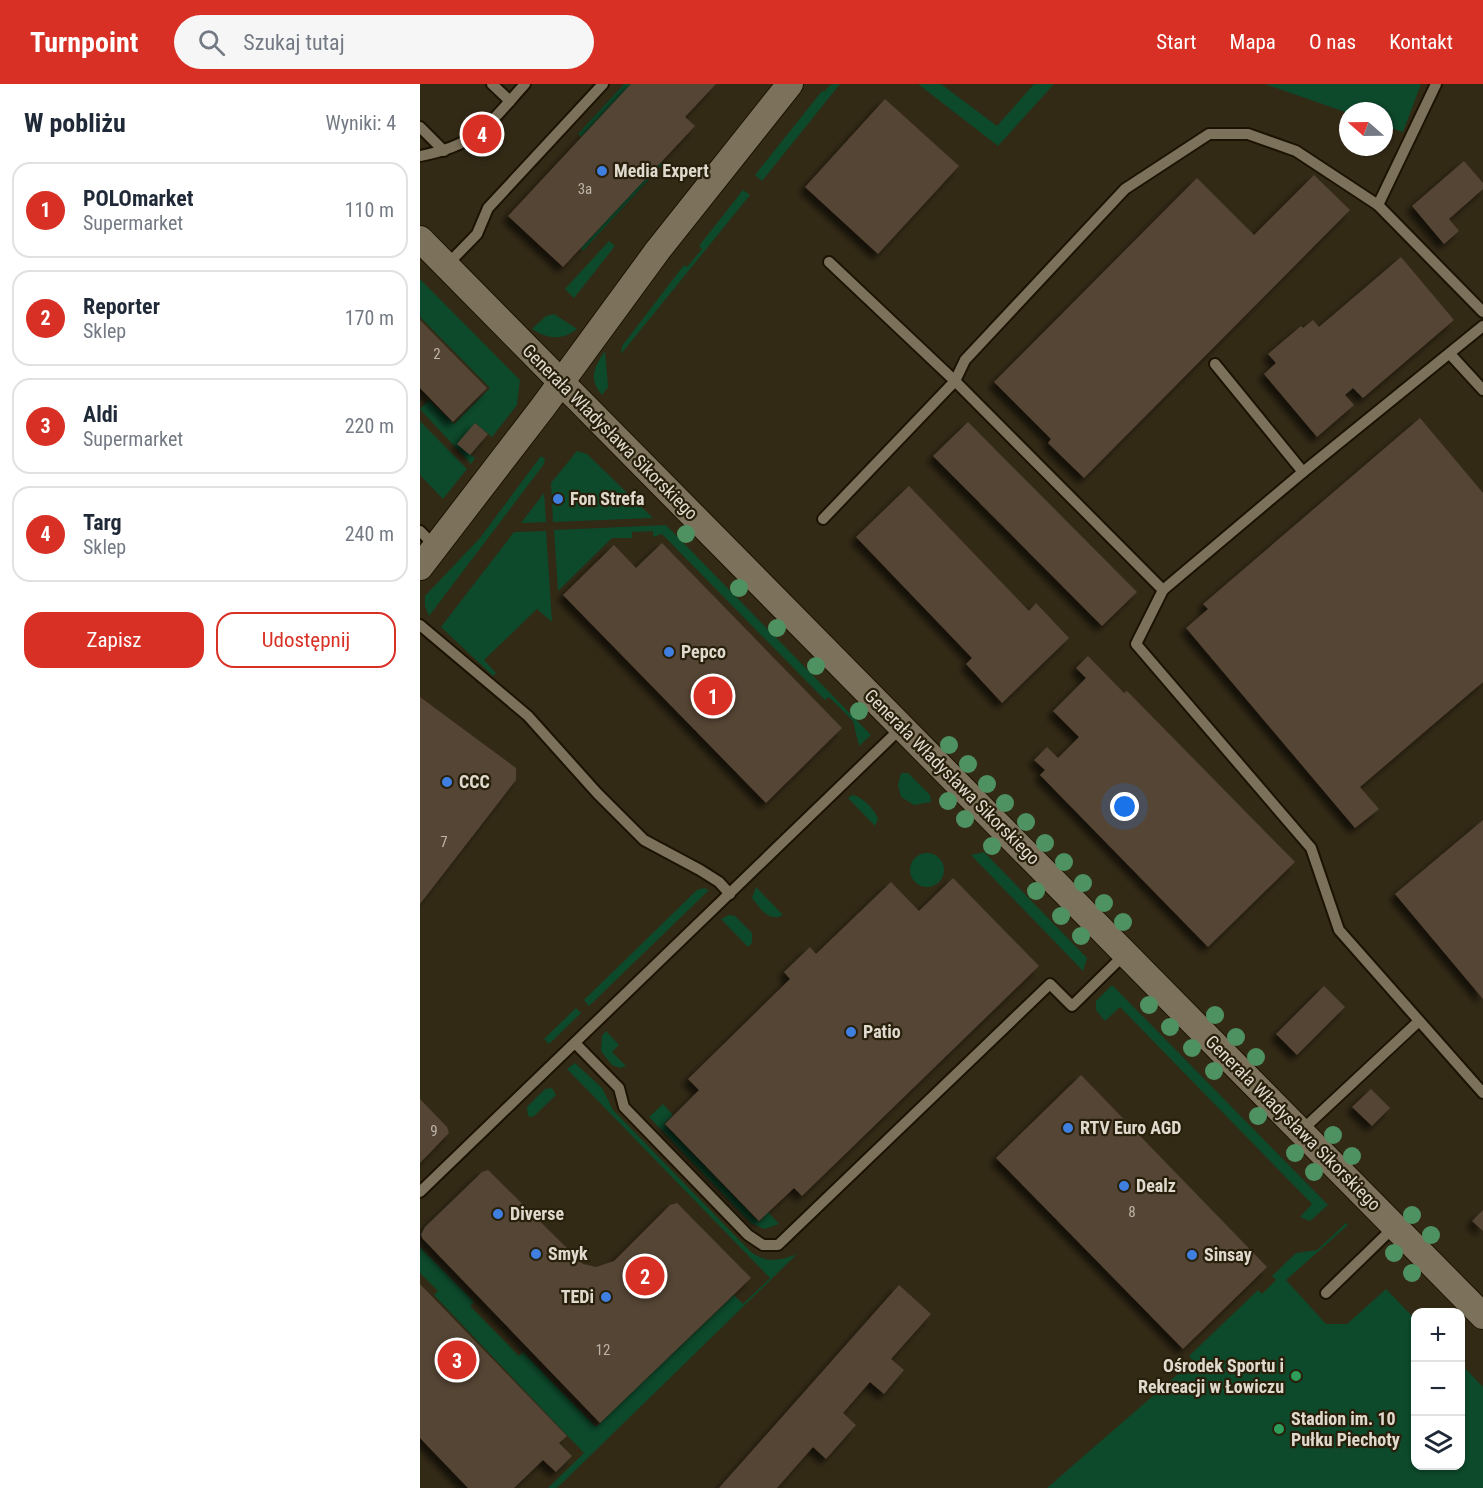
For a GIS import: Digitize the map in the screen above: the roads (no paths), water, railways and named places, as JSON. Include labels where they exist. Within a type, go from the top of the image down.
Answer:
[{"type":"street","points":[[420,567],[428,539],[561,382],[651,259],[790,84]]},
{"type":"street","name":"Generała Władysława Sikorskiego","points":[[420,239],[1483,1316]]},
{"type":"lane","points":[[492,84],[510,101]]},
{"type":"lane","points":[[420,156],[459,146],[478,135],[525,84]]},
{"type":"lane","points":[[446,266],[477,234],[488,208],[603,84]]},
{"type":"lane","points":[[1378,205],[1436,84]]},
{"type":"lane","points":[[420,127],[444,151]]},
{"type":"lane","points":[[823,519],[955,381],[965,360],[1125,189],[1209,134],[1248,134],[1296,151],[1378,205],[1483,312]]},
{"type":"lane","points":[[829,262],[955,381],[1163,590]]},
{"type":"lane","points":[[1483,326],[1303,472],[1163,590],[1136,644],[1311,848],[1339,930],[1483,1093]]},
{"type":"lane","points":[[1450,354],[1483,390]]},
{"type":"lane","points":[[1215,364],[1303,472]]},
{"type":"lane","points":[[420,625],[528,716],[597,793],[644,840],[700,870],[719,882],[730,894]]},
{"type":"lane","points":[[420,1192],[903,727]]},
{"type":"lane","points":[[575,1043],[619,1088],[624,1107],[748,1234],[763,1245],[778,1245],[1050,984],[1071,1006],[1125,953]]},
{"type":"lane","points":[[1301,1132],[1419,1021]]},
{"type":"lane","points":[[1326,1293],[1394,1226]]},
{"type":"place","name":"Targ","points":[[482,134]]},
{"type":"place","name":"Media Expert","points":[[602,171]]},
{"type":"place","name":"Fon Strefa","points":[[558,499]]},
{"type":"place","name":"Pepco","points":[[669,652]]},
{"type":"place","name":"POLOmarket","points":[[713,696]]},
{"type":"place","name":"CCC","points":[[447,782]]},
{"type":"place","name":"Patio","points":[[851,1032]]},
{"type":"place","name":"RTV Euro AGD","points":[[1068,1128]]},
{"type":"place","name":"Dealz","points":[[1124,1186]]},
{"type":"place","name":"Diverse","points":[[498,1214]]},
{"type":"place","name":"Smyk","points":[[536,1254]]},
{"type":"place","name":"Sinsay","points":[[1192,1255]]},
{"type":"place","name":"Reporter","points":[[645,1276]]},
{"type":"place","name":"TEDi","points":[[606,1297]]},
{"type":"place","name":"Aldi","points":[[457,1360]]},
{"type":"place","name":"Ośrodek Sportu i Rekreacji w Łowiczu","points":[[1296,1376]]},
{"type":"place","name":"Stadion im. 10 Pułku Piechoty","points":[[1279,1429]]}]
